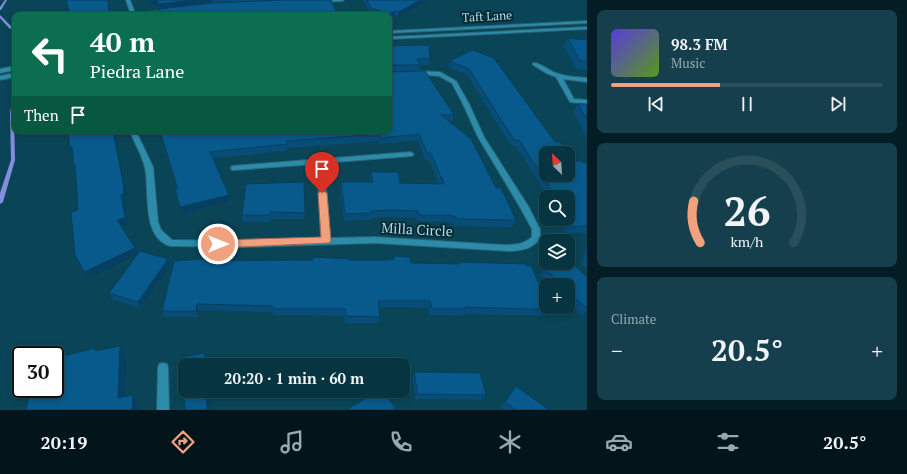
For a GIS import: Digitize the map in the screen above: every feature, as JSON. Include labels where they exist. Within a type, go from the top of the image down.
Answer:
[{"type":"street","points":[[128,0],[132,12]]},
{"type":"street","points":[[319,1],[342,0]]},
{"type":"street","points":[[159,12],[176,10]]},
{"type":"street","name":"Taft Lane","points":[[392,32],[587,22]]},
{"type":"street","name":"Taft Lane","points":[[392,38],[587,28]]},
{"type":"street","points":[[535,64],[559,78],[587,80]]},
{"type":"street","points":[[0,71],[12,69]]},
{"type":"street","name":"Milla Circle","points":[[134,134],[149,167],[154,222],[157,232],[167,241],[180,244],[222,244],[326,241],[401,241],[514,248],[530,244],[536,238],[536,229],[524,206],[481,137],[454,82],[446,77],[436,74],[404,74]]},
{"type":"street","points":[[0,78],[12,76]]},
{"type":"street","points":[[559,78],[572,101],[587,102]]},
{"type":"street","points":[[235,168],[410,154]]},
{"type":"street","points":[[320,162],[326,241]]},
{"type":"street","points":[[163,368],[163,410]]},
{"type":"building","points":[[66,0],[108,0],[109,12],[69,12]]},
{"type":"building","points":[[157,0],[196,0],[158,4]]},
{"type":"building","points":[[283,0],[331,0],[337,12],[160,12],[159,9],[212,3]]},
{"type":"building","points":[[367,0],[420,0],[399,12],[384,12],[371,8]]},
{"type":"building","points":[[568,38],[587,40],[587,61],[580,61]]},
{"type":"building","points":[[429,45],[430,59],[417,59],[421,65],[392,65],[392,46]]},
{"type":"building","points":[[472,50],[494,58],[555,142],[560,142],[563,146],[539,146],[539,171],[519,140],[514,140],[469,69],[450,61]]},
{"type":"building","points":[[425,71],[454,115],[441,115],[471,139],[496,188],[501,188],[516,220],[457,219],[451,215],[419,215],[418,211],[391,210],[371,211],[372,213],[345,214],[341,182],[373,182],[371,172],[398,172],[400,183],[444,184],[431,153],[427,153],[419,134],[381,138],[379,134],[392,134],[392,72]]},
{"type":"building","points":[[578,104],[587,104],[587,120]]},
{"type":"building","points":[[68,134],[114,134],[124,188],[124,194],[121,195],[125,218],[117,220],[135,248],[84,272],[75,255],[71,212],[78,210],[75,164],[74,165],[72,147],[70,147]]},
{"type":"building","points":[[161,134],[379,134],[286,141],[287,144],[210,152],[229,195],[180,207],[175,189],[178,189]]},
{"type":"building","points":[[575,161],[581,161],[583,163],[587,162],[587,226],[571,227],[570,226],[575,226],[575,190],[551,190],[546,182],[575,182]]},
{"type":"building","points":[[304,182],[305,213],[270,212],[270,215],[242,215],[246,184]]},
{"type":"building","points":[[140,251],[168,259],[138,302],[109,293]]},
{"type":"building","points":[[394,256],[410,257],[411,263],[460,264],[459,262],[526,264],[527,266],[531,266],[539,284],[539,310],[465,307],[466,309],[432,309],[430,301],[378,301],[380,317],[346,316],[345,309],[273,309],[273,306],[197,304],[196,311],[162,311],[174,261],[206,259],[205,261],[313,260],[313,257],[350,259],[349,260],[394,259]]},
{"type":"building","points":[[575,266],[587,277],[587,309],[575,298],[575,278],[555,278],[546,270],[575,270]]},
{"type":"building","points":[[120,346],[118,398],[133,395],[132,410],[26,410],[28,398],[64,398],[64,356],[95,348],[95,351]]},
{"type":"building","points":[[204,353],[204,358],[183,358]]},
{"type":"building","points":[[414,372],[480,373],[486,395],[418,394]]},
{"type":"building","points":[[516,386],[549,410],[516,410],[505,402]]},
{"type":"building","points":[[185,398],[206,398],[207,410],[185,410]]},
{"type":"building","points":[[366,398],[388,398],[396,409],[394,410],[346,410]]},
{"type":"waterway","points":[[0,9],[6,0]]},
{"type":"waterway","points":[[0,16],[12,28]]},
{"type":"waterway","points":[[0,202],[13,160],[12,134]]},
{"type":"route","points":[[218,244],[326,241],[322,193]]}]
